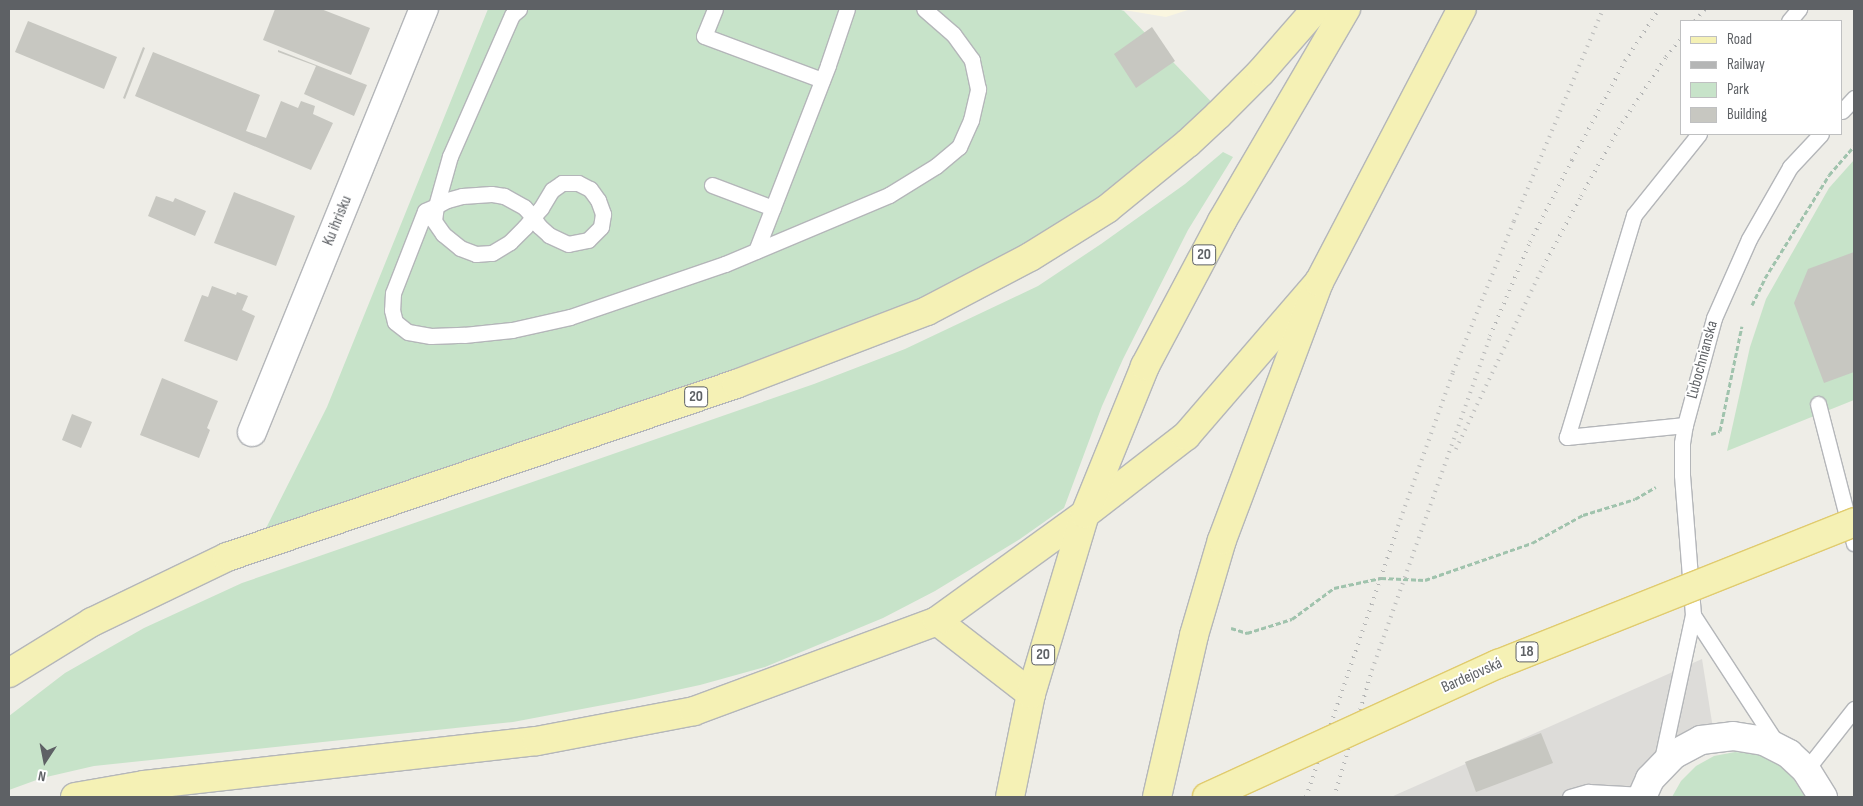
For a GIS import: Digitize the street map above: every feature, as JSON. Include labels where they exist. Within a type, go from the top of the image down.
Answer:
[{"type":"main road","name":"20","points":[[1010,797],[1031,694],[1085,514],[1145,366],[1222,221],[1346,9]]},
{"type":"main road","points":[[1157,797],[1200,617],[1222,540],[1319,282],[1462,9]]},
{"type":"main road","name":"20","points":[[9,673],[92,622],[227,556],[736,384],[927,311],[1030,258],[1106,209],[1194,137],[1261,72],[1307,12]]},
{"type":"main road","points":[[76,797],[144,785],[537,741],[694,711],[937,621],[1085,514],[1186,436],[1319,282]]},
{"type":"main road","name":"Bardejovská","points":[[1207,797],[1498,664],[1854,522]]},
{"type":"main road","name":"20","points":[[937,621],[1031,694]]},
{"type":"street","name":"Ku ihrisku","points":[[252,432],[424,9]]},
{"type":"street","points":[[1642,796],[1650,779],[1661,766],[1686,747],[1717,737],[1749,737],[1779,748],[1798,761],[1823,797]]},
{"type":"lane","points":[[519,9],[512,15],[450,156],[436,206],[434,221],[443,234],[460,248],[476,254],[492,253],[510,242],[533,217],[552,190],[562,183],[578,182],[590,189],[603,214],[601,227],[588,240],[568,244],[549,235],[533,217],[524,207],[504,196],[491,194],[462,196],[447,200],[436,206],[425,212],[412,239],[393,293],[392,310],[396,322],[408,332],[431,336],[512,330],[570,317],[756,251],[889,195],[936,166],[959,147],[971,120],[978,90],[972,60],[953,34],[924,9]]},
{"type":"lane","points":[[715,9],[704,36],[822,80]]},
{"type":"lane","points":[[756,251],[822,80],[846,9]]},
{"type":"lane","points":[[1790,20],[1799,9]]},
{"type":"lane","points":[[1843,110],[1854,98]]},
{"type":"lane","points":[[1685,425],[1567,437],[1634,215],[1698,135]]},
{"type":"lane","name":"Ľubochnianska","points":[[1693,615],[1682,475],[1682,443],[1685,425],[1714,318],[1749,239],[1790,167],[1820,135]]},
{"type":"lane","points":[[712,185],[773,208]]},
{"type":"lane","points":[[1818,404],[1854,543]]},
{"type":"lane","points":[[1693,615],[1779,748]]},
{"type":"lane","points":[[1661,766],[1693,615]]},
{"type":"lane","points":[[1806,770],[1854,709]]},
{"type":"lane","points":[[1570,797],[1588,792],[1642,796]]},
{"type":"path","points":[[1200,617],[1248,633],[1292,619],[1334,588],[1381,578],[1425,580],[1532,543],[1583,515],[1635,499],[1682,475]]},
{"type":"shaded area","points":[[1118,9],[1191,9],[1166,17]]},
{"type":"shaded area","points":[[1702,659],[1714,735],[1644,797],[1391,797]]},
{"type":"green space","points":[[488,9],[1118,9],[1124,11],[1223,114],[975,282],[255,550],[327,407]]},
{"type":"green space","points":[[1223,152],[1233,157],[1188,230],[1123,359],[1102,406],[1064,508],[1020,539],[935,591],[883,618],[765,667],[700,685],[635,699],[513,722],[94,766],[42,778],[9,790],[9,716],[65,673],[144,628],[242,583],[814,384],[905,349],[1038,286],[1185,184]]},
{"type":"green space","points":[[1854,160],[1854,400],[1727,451],[1750,347],[1766,299],[1829,188]]},
{"type":"green space","points":[[1735,752],[1756,754],[1775,762],[1791,775],[1805,797],[1672,797],[1681,781],[1696,766],[1714,756]]},
{"type":"building","points":[[275,9],[321,9],[370,28],[351,75],[263,40]]},
{"type":"building","points":[[28,21],[117,57],[104,89],[15,52]]},
{"type":"building","points":[[1152,27],[1175,61],[1136,88],[1114,54]]},
{"type":"building","points":[[143,47],[145,48],[125,99],[123,98]]},
{"type":"building","points":[[278,50],[367,85],[354,116],[304,94],[316,66],[278,52]]},
{"type":"building","points":[[153,52],[260,95],[246,131],[266,138],[281,101],[298,108],[301,101],[315,106],[313,114],[333,123],[311,170],[135,96]]},
{"type":"building","points":[[234,192],[295,216],[276,266],[214,243]]},
{"type":"building","points":[[156,196],[173,202],[175,198],[206,211],[195,236],[148,216]]},
{"type":"building","points":[[1854,252],[1854,372],[1824,383],[1794,303],[1808,269]]},
{"type":"building","points":[[212,286],[236,295],[237,292],[248,296],[242,310],[255,316],[237,361],[184,341],[202,295],[208,297]]},
{"type":"building","points":[[162,378],[218,401],[207,428],[210,430],[199,458],[140,435]]},
{"type":"building","points":[[72,414],[92,422],[81,448],[62,440]]},
{"type":"building","points":[[1541,733],[1553,763],[1476,792],[1465,762]]},
{"type":"railway","points":[[1306,797],[1398,526],[1453,372],[1603,9]]},
{"type":"railway","points":[[1334,797],[1372,670],[1490,336],[1530,242],[1572,160],[1625,61],[1659,9]]},
{"type":"railway","points":[[1696,20],[1705,9]]},
{"type":"railway","points":[[1456,449],[1543,267],[1581,196],[1622,123],[1666,57],[1680,40]]}]
